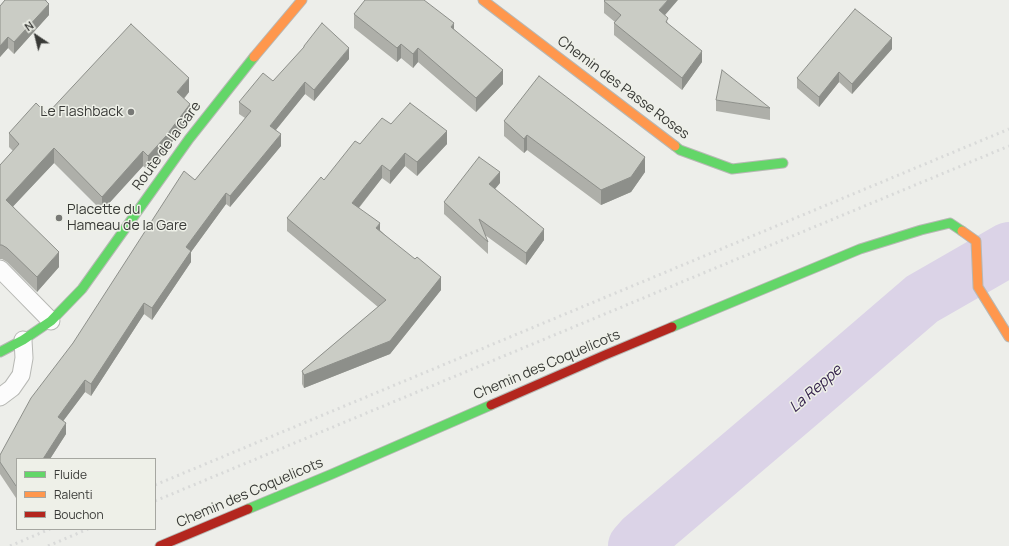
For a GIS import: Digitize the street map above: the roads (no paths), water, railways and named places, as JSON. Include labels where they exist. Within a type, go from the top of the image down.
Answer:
[{"type":"street","name":"Chemin des Passe Roses","points":[[483,0],[680,150],[732,169],[783,163]]},
{"type":"street","name":"Route de la Gare","points":[[0,352],[23,340],[51,321],[82,290],[189,139],[299,1]]},
{"type":"street","name":"Chemin des Coquelicots","points":[[160,546],[332,474],[605,355],[860,250],[921,230],[950,223],[976,241],[978,287],[1009,337]]},
{"type":"lane","points":[[0,269],[51,321]]},
{"type":"lane","points":[[0,397],[12,388],[21,375],[24,358],[23,340]]},
{"type":"waterway","name":"La Reppe","points":[[635,546],[642,538],[922,299],[1009,249]]},
{"type":"railway","points":[[156,485],[1009,129]]},
{"type":"railway","points":[[156,501],[1009,146]]},
{"type":"railway","points":[[10,546],[48,530]]},
{"type":"railway","points":[[48,546],[86,530]]},
{"type":"place","name":"Le Flashback","points":[[131,112]]},
{"type":"place","name":"Placette du Hameau de la Gare","points":[[59,218]]}]
